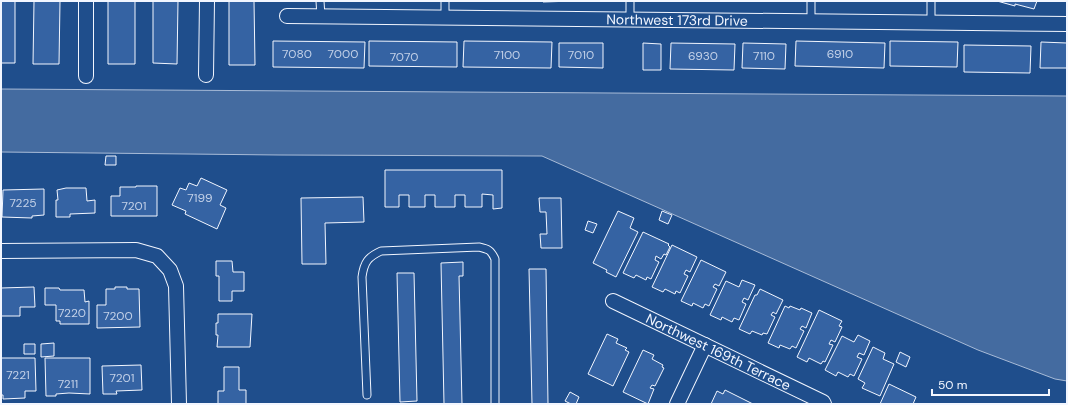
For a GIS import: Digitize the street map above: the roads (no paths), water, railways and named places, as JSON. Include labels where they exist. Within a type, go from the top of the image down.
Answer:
[{"type":"street","points":[[86,1],[86,76]]},
{"type":"street","points":[[206,76],[207,1]]},
{"type":"street","name":"Northwest 173rd Drive","points":[[287,16],[1067,24]]},
{"type":"street","points":[[1,251],[136,250],[157,256],[170,270],[176,286],[178,404]]},
{"type":"street","name":"Northwest 169th Terrace","points":[[613,301],[823,402],[824,404]]},
{"type":"street","points":[[677,404],[705,345]]},
{"type":"lane","points":[[320,1],[321,17]]},
{"type":"lane","points":[[445,1],[445,18]]},
{"type":"lane","points":[[630,1],[630,20]]},
{"type":"lane","points":[[811,1],[811,21]]},
{"type":"lane","points":[[931,1],[931,22]]},
{"type":"lane","points":[[367,395],[362,276],[363,266],[367,260],[373,254],[381,251],[479,247],[488,248],[492,252],[495,259],[496,404]]},
{"type":"water","points":[[1,89],[1067,96],[1067,381],[1055,379],[978,350],[542,156],[1,152]]}]
